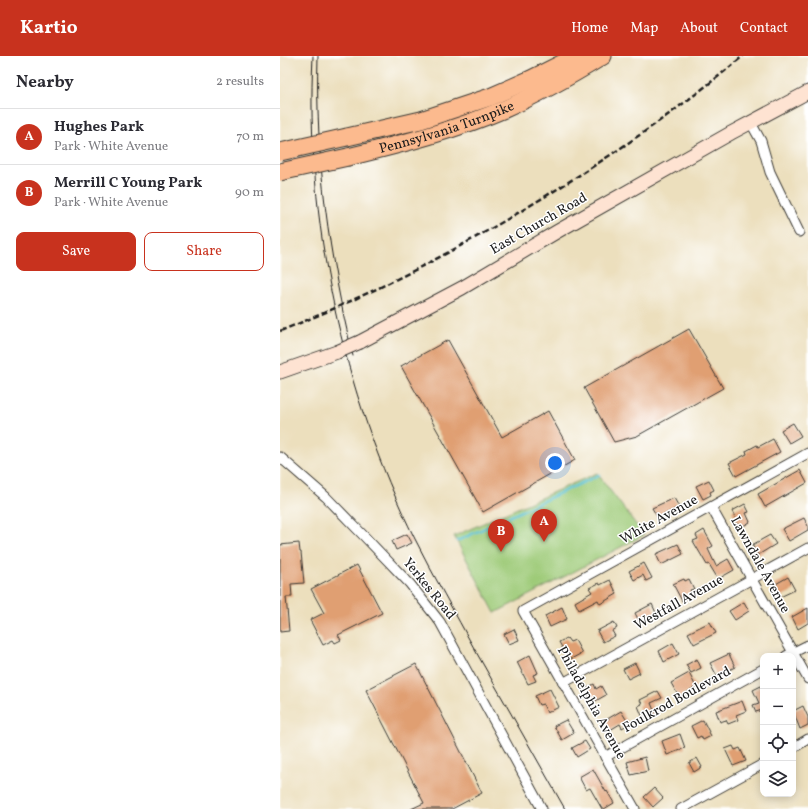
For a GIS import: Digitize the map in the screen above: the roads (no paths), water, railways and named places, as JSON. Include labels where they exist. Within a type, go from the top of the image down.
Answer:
[{"type":"highway","name":"Pennsylvania Turnpike","points":[[280,152],[421,120],[490,97],[577,56]]},
{"type":"highway","name":"Pennsylvania Turnpike","points":[[280,172],[348,157],[428,136],[493,113],[540,93],[603,56]]},
{"type":"street","name":"East Church Road","points":[[280,372],[337,352],[360,342],[462,288],[558,231],[808,92]]},
{"type":"street","points":[[751,123],[761,141],[770,172],[799,232]]},
{"type":"street","name":"White Avenue","points":[[523,611],[808,453]]},
{"type":"street","name":"Yerkes Road","points":[[280,457],[326,497],[363,535],[410,584],[440,622],[542,809]]},
{"type":"street","name":"Lawndale Avenue","points":[[711,507],[752,578],[790,653]]},
{"type":"street","name":"Westfall Avenue","points":[[563,683],[808,548]]},
{"type":"street","name":"Philadelphia Avenue","points":[[523,611],[635,809]]},
{"type":"street","points":[[792,653],[808,644]]},
{"type":"street","name":"Lawndale Avenue","points":[[796,662],[808,679]]},
{"type":"street","name":"Foulkrod Boulevard","points":[[605,757],[760,671]]},
{"type":"street","points":[[796,746],[808,739]]},
{"type":"street","points":[[681,809],[760,766]]},
{"type":"waterway","points":[[457,541],[599,475]]},
{"type":"tram line","points":[[313,56],[312,118],[315,180],[323,242],[334,304],[349,365],[367,425],[389,483],[422,553],[565,809]]},
{"type":"tram line","points":[[318,56],[319,132],[325,208],[337,282],[353,356]]},
{"type":"railway","points":[[280,331],[346,303],[411,272],[505,220],[590,168],[643,133],[719,76],[743,56]]},
{"type":"place","name":"Hughes Park","points":[[544,542]]},
{"type":"place","name":"Merrill C Young Park","points":[[501,552]]}]
